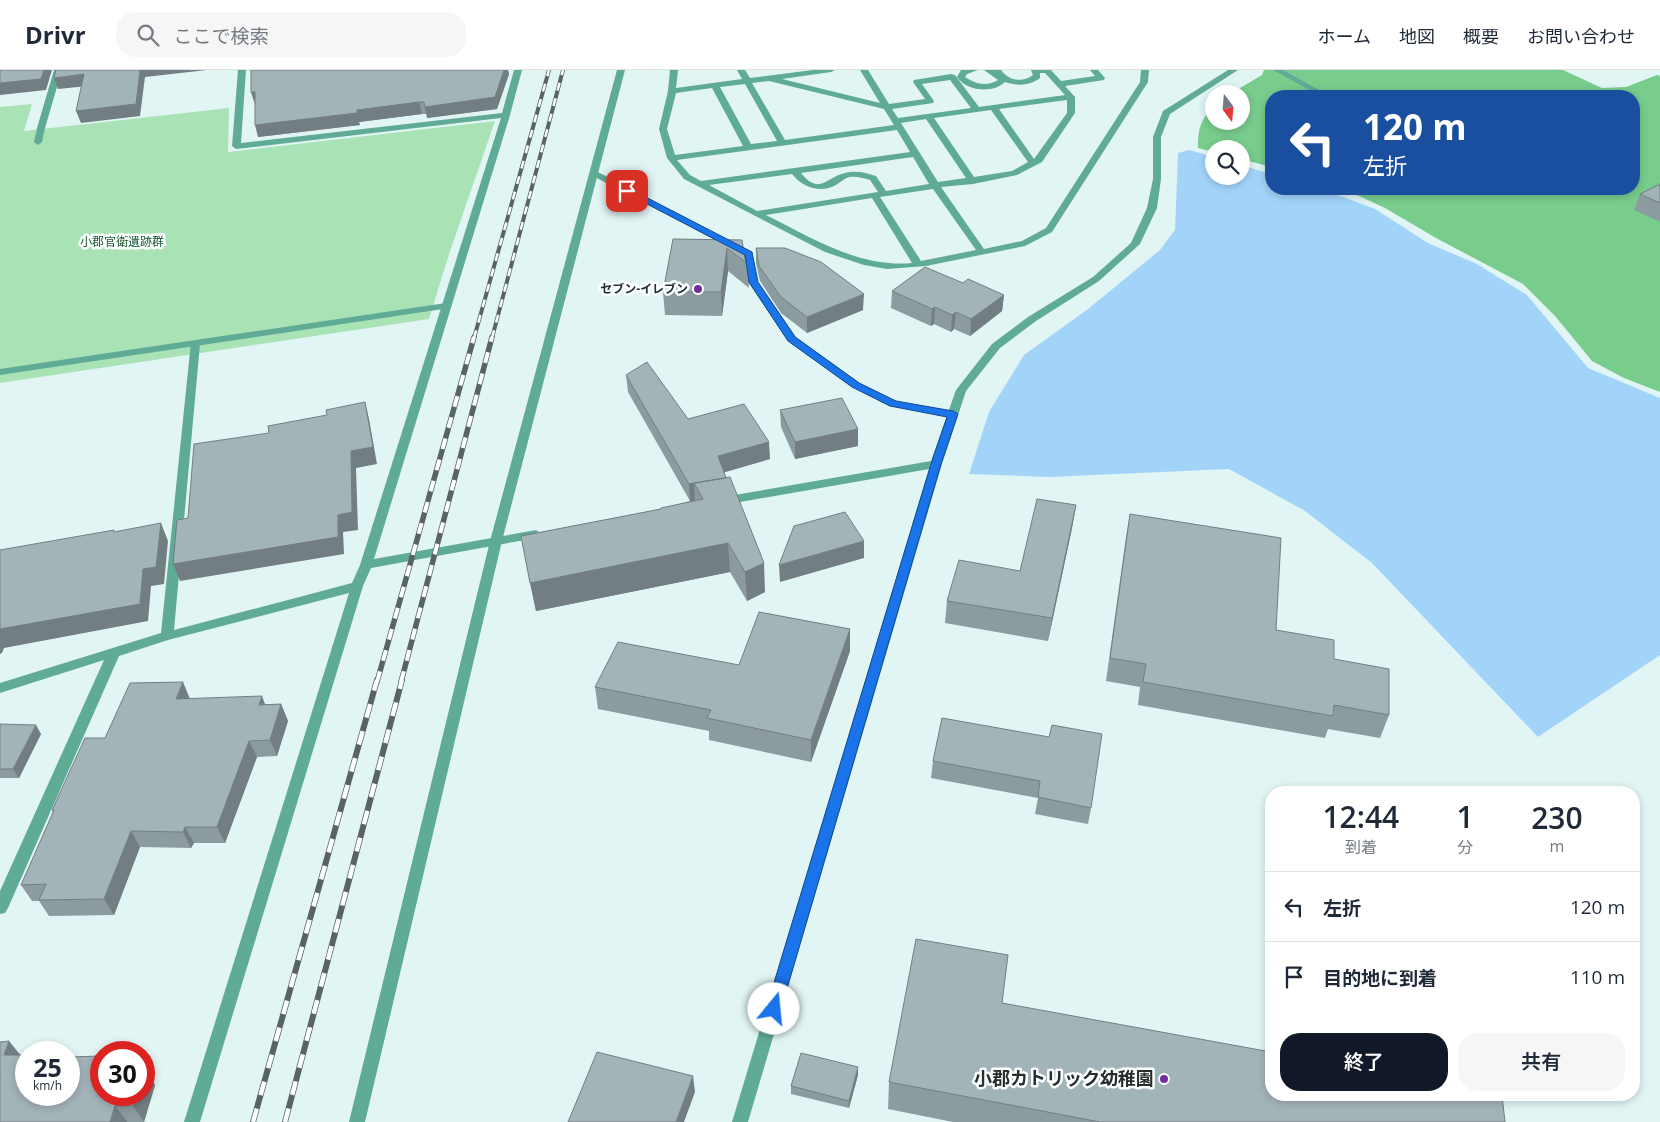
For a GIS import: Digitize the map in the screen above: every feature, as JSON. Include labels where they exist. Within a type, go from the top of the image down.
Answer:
[{"type":"street","points":[[38,142],[58,70]]},
{"type":"street","points":[[242,70],[236,146],[506,115]]},
{"type":"street","points":[[192,1122],[357,586],[366,565],[506,115],[518,70]]},
{"type":"street","points":[[357,1122],[496,541],[621,70]]},
{"type":"street","points":[[674,70],[672,91],[663,129],[671,158],[687,177],[841,256],[873,265],[906,266],[1025,243],[1049,230],[1144,82],[1145,70]]},
{"type":"street","points":[[741,70],[782,143]]},
{"type":"street","points":[[672,91],[831,70]]},
{"type":"street","points":[[864,70],[936,187],[982,252]]},
{"type":"street","points":[[946,70],[956,80],[977,110]]},
{"type":"street","points":[[956,80],[964,72],[974,70]]},
{"type":"street","points":[[756,214],[936,187],[1014,173],[1038,160],[1071,113],[1070,97],[1047,70],[1036,71],[1037,76],[1034,80],[1026,82],[1006,80],[999,73],[988,70]]},
{"type":"street","points":[[1059,84],[1101,78],[1094,70]]},
{"type":"street","points":[[740,1122],[936,464],[961,390],[996,346],[1032,319],[1096,280],[1135,244],[1152,208],[1157,179],[1157,137],[1166,113],[1234,70]]},
{"type":"street","points":[[1278,70],[1315,90]]},
{"type":"street","points":[[768,78],[886,107],[930,101],[917,82],[956,80],[971,85],[988,87],[998,84],[1002,80],[999,73]]},
{"type":"street","points":[[715,86],[749,148]]},
{"type":"street","points":[[671,158],[782,143],[897,124],[928,116],[1070,97]]},
{"type":"street","points":[[993,107],[1033,163]]},
{"type":"street","points":[[928,116],[972,181]]},
{"type":"street","points":[[700,184],[916,154]]},
{"type":"street","points":[[795,171],[800,180],[812,186],[828,185],[843,175],[858,174],[873,178],[879,195],[918,264]]},
{"type":"street","points":[[594,173],[749,254],[753,282],[792,339],[835,371],[856,385],[893,404],[953,414]]},
{"type":"street","points":[[0,372],[446,306]]},
{"type":"street","points":[[167,636],[194,344]]},
{"type":"street","points":[[711,503],[936,464]]},
{"type":"street","points":[[366,565],[545,532]]},
{"type":"street","points":[[0,688],[167,636],[357,586]]},
{"type":"street","points":[[0,908],[114,653]]},
{"type":"green space","points":[[1264,70],[1563,70],[1602,88],[1626,87],[1657,75],[1660,76],[1660,392],[1624,378],[1592,361],[1555,316],[1523,284],[1436,238],[1385,208],[1357,195],[1640,195],[1640,90],[1265,90],[1265,165],[1250,161],[1250,140],[1205,140],[1205,150],[1198,148],[1201,125],[1205,117],[1205,130],[1250,130],[1250,85],[1245,85],[1262,75]]},
{"type":"green space","name":"小郡官衛遺跡群","points":[[32,104],[24,131],[229,108],[228,152],[495,121],[449,254],[429,319],[0,383],[0,107]]},
{"type":"water","points":[[1189,150],[1205,154],[1205,185],[1250,185],[1250,168],[1265,172],[1265,195],[1338,195],[1375,209],[1428,243],[1477,264],[1527,295],[1588,368],[1660,398],[1660,655],[1538,737],[1372,563],[1305,511],[1229,469],[1050,477],[969,474],[989,412],[1024,355],[1088,309],[1160,250],[1175,230],[1178,153]]},
{"type":"building","points":[[0,70],[44,70],[41,79],[0,83]]},
{"type":"building","points":[[56,70],[140,70],[136,104],[76,111],[84,74],[54,78]]},
{"type":"building","points":[[251,70],[504,70],[495,97],[425,107],[424,102],[419,102],[357,110],[357,113],[255,125],[255,92],[251,92]]},
{"type":"building","points":[[1660,184],[1660,203],[1640,194]]},
{"type":"building","points":[[673,239],[742,240],[745,259],[748,264],[727,248],[721,292],[663,292]]},
{"type":"building","points":[[756,248],[785,248],[821,262],[864,294],[807,317],[781,297],[759,266]]},
{"type":"building","points":[[925,267],[963,283],[968,279],[1004,295],[971,319],[956,312],[952,315],[935,307],[932,309],[892,291]]},
{"type":"building","points":[[647,362],[688,419],[744,404],[769,442],[718,456],[726,478],[689,484],[626,375]]},
{"type":"building","points":[[842,398],[858,429],[795,442],[780,410]]},
{"type":"building","points":[[365,402],[373,447],[351,451],[352,512],[338,515],[338,537],[173,564],[177,520],[188,518],[194,444],[269,433],[268,426],[327,415],[326,410]]},
{"type":"building","points":[[730,477],[764,563],[745,572],[728,543],[530,583],[521,536],[703,499],[694,483]]},
{"type":"building","points":[[1037,499],[1076,505],[1052,618],[947,601],[959,560],[1020,571]]},
{"type":"building","points":[[845,512],[864,541],[779,565],[794,526]]},
{"type":"building","points":[[1130,514],[1281,538],[1276,630],[1334,640],[1334,659],[1389,669],[1389,715],[1334,705],[1333,716],[1143,682],[1146,664],[1110,658]]},
{"type":"building","points":[[161,523],[156,567],[143,569],[140,604],[0,629],[0,550]]},
{"type":"building","points":[[759,612],[850,629],[811,740],[707,718],[711,710],[595,687],[618,642],[739,665]]},
{"type":"building","points":[[183,682],[176,699],[262,696],[259,705],[281,704],[270,740],[249,741],[217,827],[185,827],[183,832],[131,831],[104,899],[39,900],[46,884],[21,885],[54,810],[52,810],[85,738],[105,738],[130,683]]},
{"type":"building","points":[[942,718],[1049,737],[1052,725],[1102,734],[1091,808],[1038,797],[1040,781],[933,761]]},
{"type":"building","points":[[0,724],[36,725],[13,769],[0,769]]},
{"type":"building","points":[[916,939],[1008,955],[1002,1003],[1265,1051],[1265,1101],[1503,1101],[1505,1122],[1100,1122],[889,1082]]},
{"type":"building","points":[[9,1041],[4,1055],[15,1055],[15,1106],[80,1106],[80,1057],[90,1056],[90,1106],[115,1106],[110,1122],[0,1122],[0,1042]]},
{"type":"building","points":[[597,1052],[693,1076],[676,1122],[568,1122]]},
{"type":"building","points":[[801,1053],[858,1067],[849,1101],[791,1086]]},
{"type":"railway","points":[[474,338],[549,70]]},
{"type":"railway","points":[[492,338],[563,70]]},
{"type":"railway","points":[[377,682],[474,337]]},
{"type":"railway","points":[[401,682],[492,337]]},
{"type":"railway","points":[[253,1122],[377,680]]},
{"type":"railway","points":[[285,1122],[402,680]]},
{"type":"place","name":"セブン-イレブン","points":[[698,289]]},
{"type":"place","name":"小郡カトリック幼稚園","points":[[1164,1079]]},
{"type":"route","points":[[627,191],[749,254],[753,282],[792,339],[828,366],[856,385],[893,404],[953,414],[936,464],[774,1009]]}]
